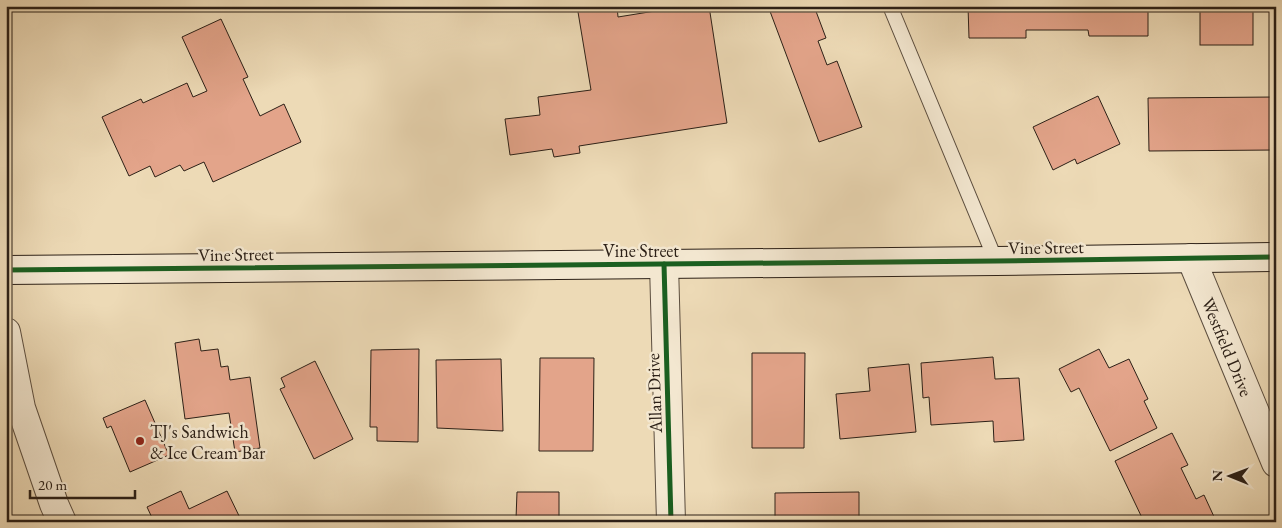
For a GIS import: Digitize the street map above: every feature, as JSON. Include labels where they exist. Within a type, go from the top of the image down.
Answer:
[{"type":"street","name":"Vine Street","points":[[6,270],[1276,257]]},
{"type":"street","name":"Westfield Drive","points":[[1191,258],[1276,463]]},
{"type":"street","name":"Allan Drive","points":[[664,264],[671,522]]},
{"type":"street","points":[[6,332],[21,408],[62,522]]},
{"type":"lane","points":[[890,6],[996,261]]},
{"type":"building","points":[[577,6],[617,6],[618,17],[686,6],[709,6],[727,123],[579,146],[580,153],[554,157],[552,149],[510,155],[505,119],[540,115],[538,97],[591,90]]},
{"type":"building","points":[[768,6],[814,6],[826,38],[818,41],[827,65],[837,61],[862,127],[819,142]]},
{"type":"building","points":[[968,6],[1148,6],[1148,36],[1089,36],[1088,30],[1026,30],[1026,38],[969,38]]},
{"type":"building","points":[[1200,6],[1253,6],[1253,45],[1200,45]]},
{"type":"building","points":[[221,19],[248,77],[243,79],[260,116],[284,104],[301,142],[213,182],[204,162],[184,171],[180,165],[155,177],[150,166],[129,176],[102,117],[141,99],[143,103],[187,83],[193,97],[207,91],[182,37]]},
{"type":"building","points":[[1098,96],[1120,144],[1077,164],[1075,159],[1053,170],[1033,127]]},
{"type":"building","points":[[1276,97],[1276,150],[1149,151],[1148,98]]},
{"type":"building","points":[[199,339],[201,351],[218,349],[221,367],[228,366],[230,380],[250,377],[260,448],[235,452],[229,413],[185,419],[175,343]]},
{"type":"building","points":[[419,349],[418,442],[377,441],[377,427],[370,427],[371,350]]},
{"type":"building","points":[[1099,349],[1109,368],[1129,359],[1148,399],[1144,401],[1157,428],[1110,451],[1079,388],[1071,392],[1059,369]]},
{"type":"building","points":[[752,353],[805,353],[804,448],[752,448]]},
{"type":"building","points":[[993,357],[995,379],[1019,378],[1024,440],[994,442],[993,421],[931,425],[929,397],[923,398],[921,363]]},
{"type":"building","points":[[540,358],[594,358],[593,451],[539,451]]},
{"type":"building","points":[[501,359],[503,431],[437,428],[436,360]]},
{"type":"building","points":[[315,361],[353,439],[314,459],[280,389],[285,387],[281,378]]},
{"type":"building","points":[[909,364],[916,432],[840,439],[836,394],[870,391],[868,368]]},
{"type":"building","name":"TJ's Sandwich & Ice Cream Bar","points":[[145,400],[169,455],[130,472],[111,426],[107,428],[103,418]]},
{"type":"building","points":[[1172,433],[1188,465],[1181,468],[1196,499],[1204,495],[1216,521],[1144,522],[1115,461]]},
{"type":"building","points":[[181,491],[189,509],[227,491],[242,522],[154,522],[147,507]]},
{"type":"building","points":[[517,492],[559,492],[559,522],[493,522],[493,519],[516,519]]},
{"type":"building","points":[[859,492],[859,522],[775,522],[775,493]]},
{"type":"building","points":[[944,517],[963,519],[963,522],[944,522]]},
{"type":"cycle path","points":[[6,270],[1276,257]]},
{"type":"cycle path","points":[[664,264],[671,522]]},
{"type":"place","name":"TJ's Sandwich & Ice Cream Bar","points":[[140,441]]}]
